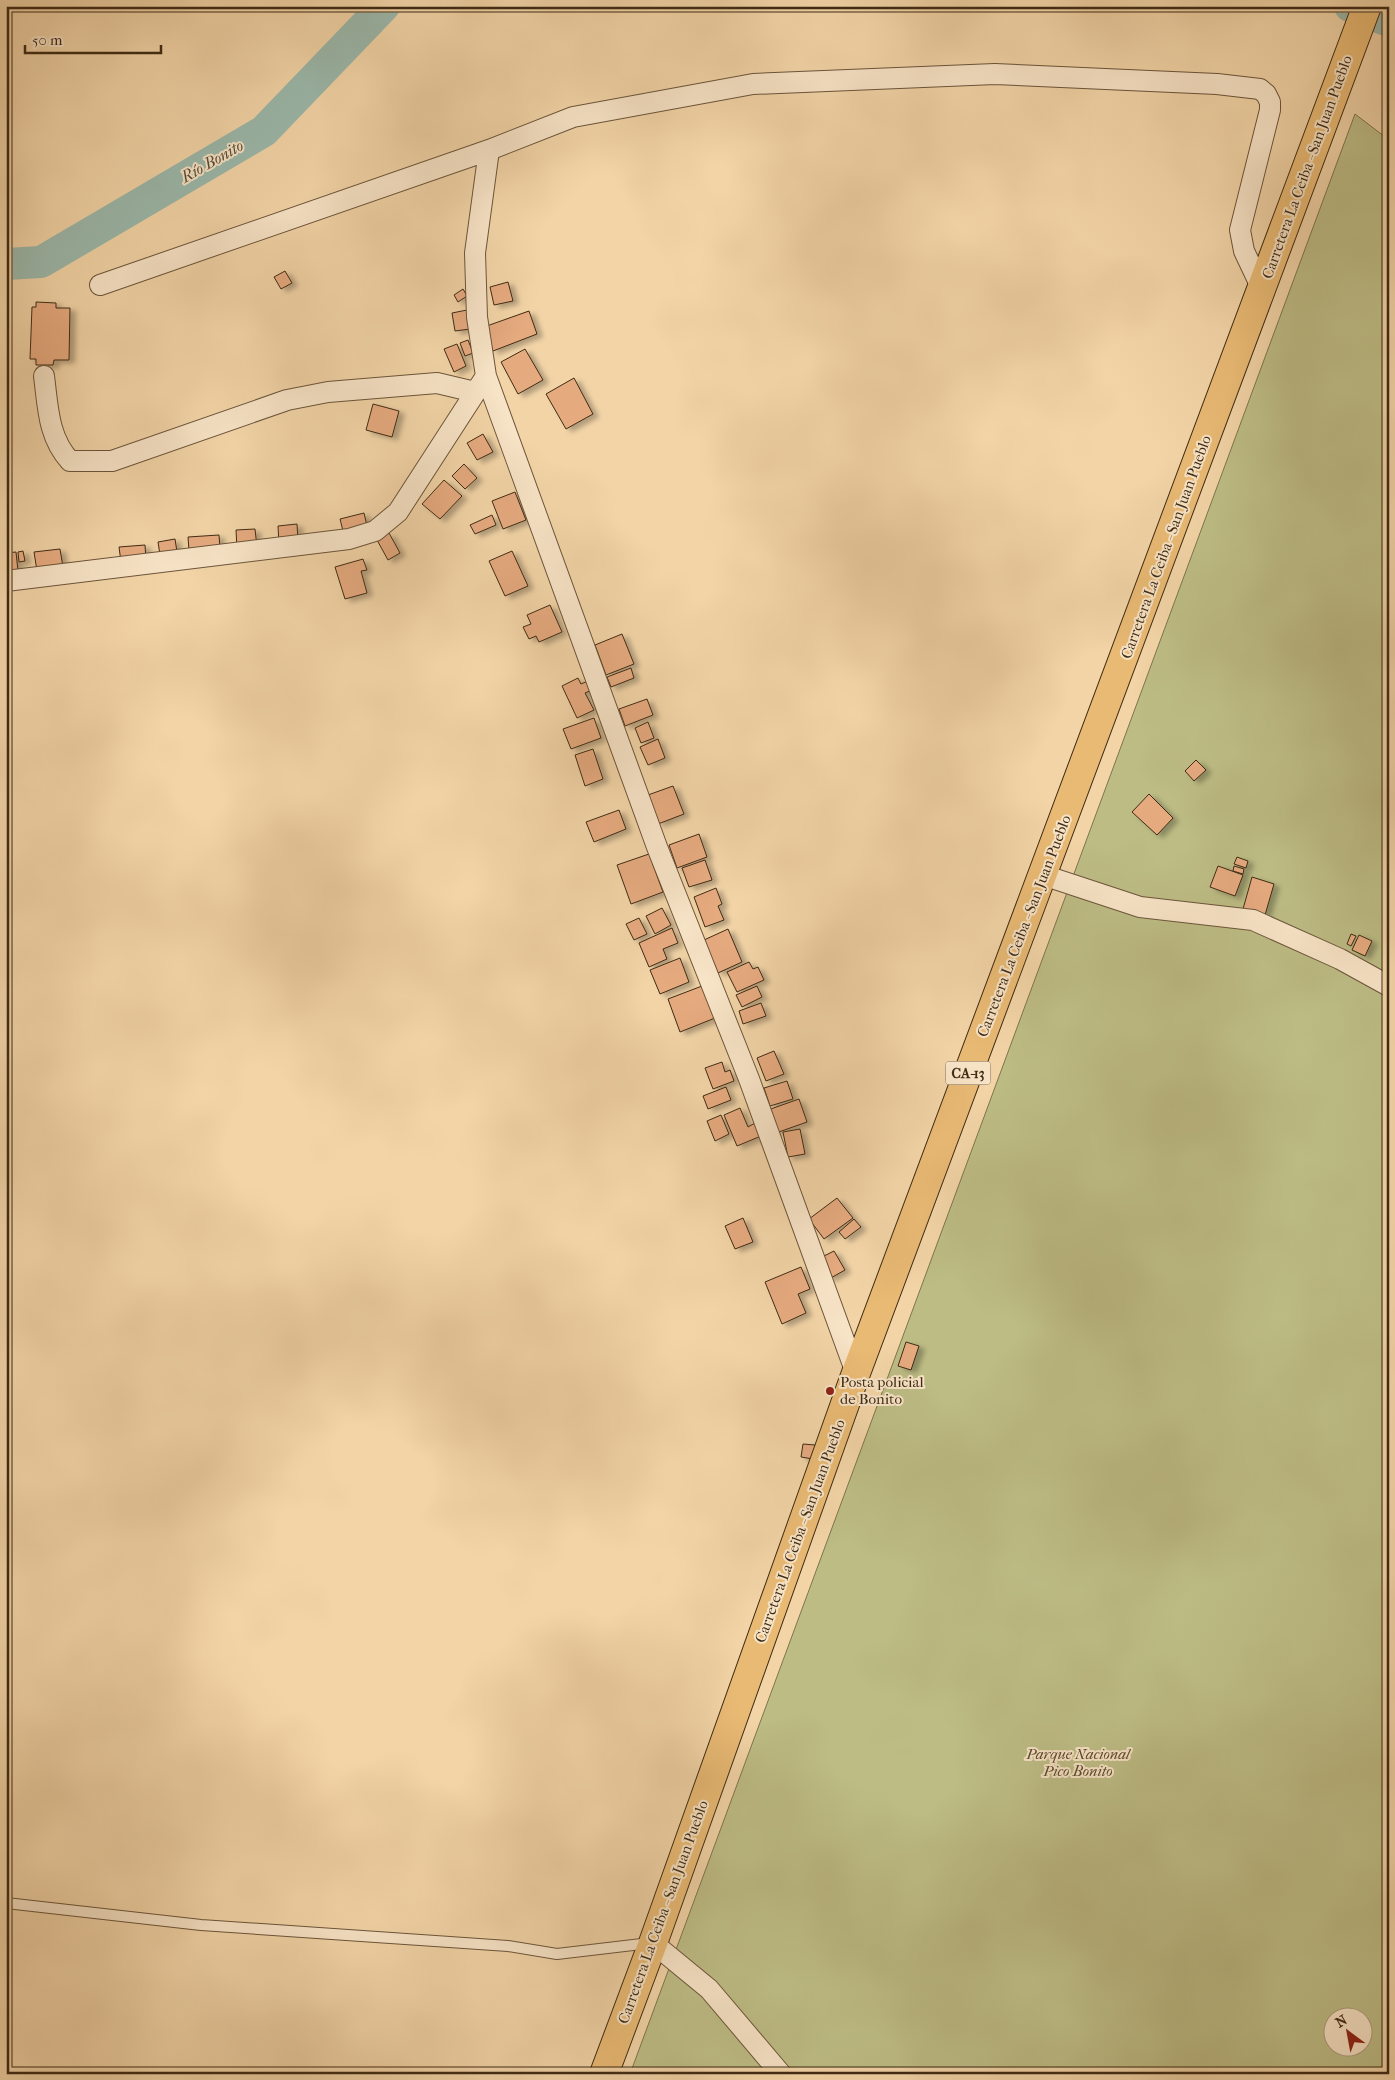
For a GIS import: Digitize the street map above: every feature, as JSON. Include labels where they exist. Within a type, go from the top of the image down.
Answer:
[{"type":"main road","name":"Carretera La Ceiba - San Juan Pueblo","points":[[604,2074],[653,1943],[856,1373],[1368,6]]},
{"type":"street","points":[[100,285],[489,150],[573,117],[753,84],[995,74],[1218,84],[1260,90],[1266,94],[1270,102],[1270,110],[1240,230],[1244,251],[1262,289]]},
{"type":"street","points":[[489,150],[475,253],[480,384],[748,1079],[856,1373]]},
{"type":"street","points":[[44,376],[52,430],[60,450],[70,461],[90,462],[112,461],[287,400],[328,392],[437,384],[480,384]]},
{"type":"street","points":[[6,581],[348,539],[375,532],[398,512],[480,384]]},
{"type":"street","points":[[1043,875],[1140,907],[1253,920],[1340,959],[1389,986]]},
{"type":"street","points":[[653,1943],[709,1989],[781,2074]]},
{"type":"lane","points":[[6,1903],[201,1924],[508,1946],[557,1954],[653,1943]]},
{"type":"green space","name":"Parque Nacional Pico Bonito","points":[[1355,114],[1389,140],[1389,2074],[630,2074]]},
{"type":"building","points":[[285,271],[292,283],[281,289],[274,277]]},
{"type":"building","points":[[508,282],[513,301],[494,305],[490,287]]},
{"type":"building","points":[[463,289],[467,296],[458,302],[454,295]]},
{"type":"building","points":[[36,302],[56,303],[56,308],[70,308],[69,360],[54,360],[53,365],[36,365],[36,359],[30,359],[32,307],[36,307]]},
{"type":"building","points":[[467,310],[470,329],[455,331],[452,313]]},
{"type":"building","points":[[529,311],[537,334],[493,351],[484,327]]},
{"type":"building","points":[[468,340],[473,353],[465,356],[460,343]]},
{"type":"building","points":[[457,344],[466,366],[454,372],[444,349]]},
{"type":"building","points":[[525,349],[543,380],[518,394],[501,362]]},
{"type":"building","points":[[574,378],[593,414],[566,429],[546,394]]},
{"type":"building","points":[[373,404],[399,411],[392,437],[366,430]]},
{"type":"building","points":[[483,434],[493,452],[477,460],[467,443]]},
{"type":"building","points":[[464,464],[477,478],[465,489],[452,476]]},
{"type":"building","points":[[444,480],[462,496],[440,519],[422,504]]},
{"type":"building","points":[[515,492],[526,520],[503,529],[492,501]]},
{"type":"building","points":[[364,513],[368,530],[344,535],[340,519]]},
{"type":"building","points":[[492,515],[496,525],[475,534],[470,525]]},
{"type":"building","points":[[297,524],[298,541],[279,544],[278,526]]},
{"type":"building","points":[[255,529],[257,547],[237,549],[236,530]]},
{"type":"building","points":[[389,533],[400,553],[388,560],[377,540]]},
{"type":"building","points":[[219,535],[220,548],[189,551],[188,537]]},
{"type":"building","points":[[175,539],[177,552],[160,555],[158,542]]},
{"type":"building","points":[[145,545],[146,560],[121,562],[119,547]]},
{"type":"building","points":[[60,549],[63,567],[37,571],[34,552]]},
{"type":"building","points":[[23,551],[25,561],[19,562],[18,552]]},
{"type":"building","points":[[512,551],[528,586],[505,596],[489,561]]},
{"type":"building","points":[[16,552],[18,571],[6,572],[6,553]]},
{"type":"building","points":[[363,559],[367,570],[361,571],[367,593],[345,599],[335,567]]},
{"type":"building","points":[[550,605],[562,632],[539,642],[536,636],[529,639],[523,627],[531,624],[527,615]]},
{"type":"building","points":[[622,634],[634,664],[606,675],[595,645]]},
{"type":"building","points":[[631,668],[634,678],[611,687],[607,677]]},
{"type":"building","points":[[578,678],[581,684],[588,681],[592,690],[585,693],[594,710],[577,718],[562,686]]},
{"type":"building","points":[[647,699],[653,715],[625,726],[619,709]]},
{"type":"building","points":[[594,718],[601,738],[571,749],[563,729]]},
{"type":"building","points":[[648,722],[654,738],[641,743],[635,728]]},
{"type":"building","points":[[658,739],[665,758],[648,765],[640,747]]},
{"type":"building","points":[[593,749],[603,779],[585,786],[575,755]]},
{"type":"building","points":[[1196,760],[1206,770],[1194,781],[1185,771]]},
{"type":"building","points":[[673,786],[684,814],[658,824],[648,795]]},
{"type":"building","points":[[1149,794],[1173,818],[1157,835],[1132,812]]},
{"type":"building","points":[[619,810],[626,829],[594,842],[586,822]]},
{"type":"building","points":[[699,834],[707,857],[677,868],[669,845]]},
{"type":"building","points":[[649,854],[663,892],[631,904],[617,865]]},
{"type":"building","points":[[1237,857],[1248,861],[1246,868],[1234,864]]},
{"type":"building","points":[[705,860],[712,880],[689,887],[682,868]]},
{"type":"building","points":[[1218,866],[1243,875],[1235,896],[1210,887]]},
{"type":"building","points":[[1234,866],[1244,869],[1243,874],[1233,871]]},
{"type":"building","points":[[1252,877],[1274,884],[1265,915],[1243,909]]},
{"type":"building","points":[[716,888],[722,904],[718,906],[724,920],[705,927],[694,897]]},
{"type":"building","points":[[662,908],[671,925],[655,934],[646,916]]},
{"type":"building","points":[[639,918],[647,934],[634,940],[626,924]]},
{"type":"building","points":[[672,928],[678,943],[663,949],[667,959],[649,967],[639,943]]},
{"type":"building","points":[[728,929],[742,962],[718,973],[704,940]]},
{"type":"building","points":[[1351,934],[1356,936],[1351,946],[1347,944]]},
{"type":"building","points":[[1359,935],[1372,941],[1365,956],[1352,950]]},
{"type":"building","points":[[680,958],[689,982],[660,994],[650,970]]},
{"type":"building","points":[[749,962],[753,969],[758,967],[764,980],[737,992],[727,972]]},
{"type":"building","points":[[702,986],[715,1018],[680,1032],[668,999]]},
{"type":"building","points":[[757,986],[762,997],[742,1007],[736,995]]},
{"type":"building","points":[[761,1003],[766,1016],[743,1024],[739,1011]]},
{"type":"building","points":[[774,1051],[784,1074],[766,1081],[757,1058]]},
{"type":"building","points":[[722,1062],[725,1072],[730,1070],[734,1081],[713,1089],[705,1068]]},
{"type":"building","points":[[787,1081],[793,1099],[770,1106],[764,1088]]},
{"type":"building","points":[[726,1087],[731,1100],[708,1109],[703,1096]]},
{"type":"building","points":[[799,1099],[807,1122],[776,1133],[768,1110]]},
{"type":"building","points":[[740,1108],[748,1127],[755,1123],[761,1136],[737,1146],[724,1115]]},
{"type":"building","points":[[721,1115],[729,1134],[715,1141],[707,1121]]},
{"type":"building","points":[[800,1129],[805,1154],[788,1157],[783,1132]]},
{"type":"building","points":[[837,1198],[853,1218],[824,1239],[809,1219]]},
{"type":"building","points":[[743,1218],[753,1242],[735,1249],[725,1226]]},
{"type":"building","points":[[854,1219],[861,1227],[845,1239],[839,1232]]},
{"type":"building","points":[[834,1251],[845,1270],[829,1279],[818,1259]]},
{"type":"building","points":[[801,1267],[810,1289],[798,1294],[806,1313],[782,1324],[765,1282]]},
{"type":"building","points":[[906,1342],[919,1346],[911,1370],[898,1366]]},
{"type":"building","points":[[803,1444],[815,1445],[813,1459],[801,1457]]},
{"type":"waterway","name":"Río Bonito","points":[[6,264],[41,262],[264,131],[384,6]]},
{"type":"waterway","name":"Río Bonito","points":[[1350,6],[1389,21]]},
{"type":"place","name":"Posta policial de Bonito","points":[[830,1391]]}]
